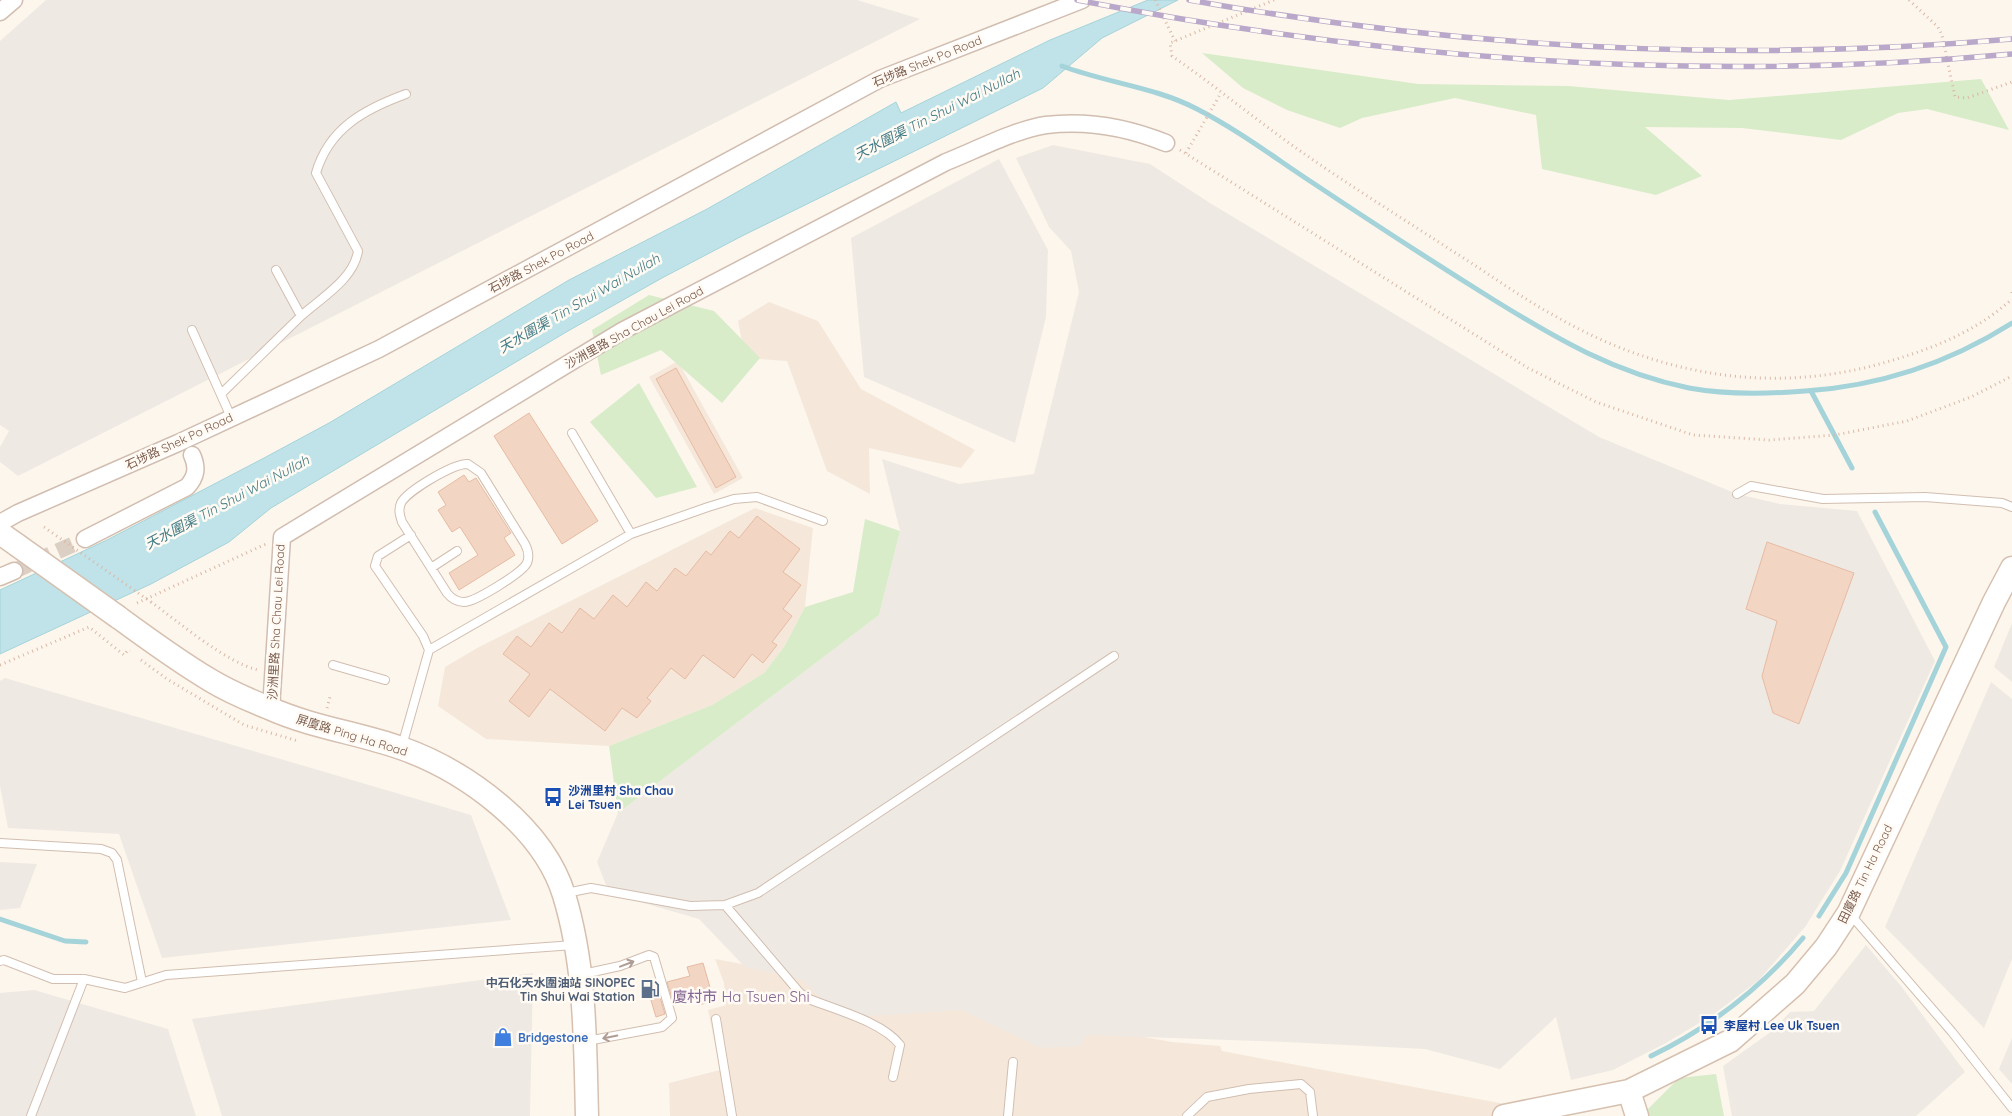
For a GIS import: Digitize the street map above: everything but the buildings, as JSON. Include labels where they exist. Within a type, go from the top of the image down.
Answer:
[{"type":"street","points":[[0,12],[14,0]]},
{"type":"street","name":"石埗路 Shek Po Road","points":[[0,523],[18,513],[178,443],[379,349],[880,79],[1082,0]]},
{"type":"street","name":"沙洲里路 Sha Chau Lei Road","points":[[271,709],[282,537],[622,331],[946,162],[999,140],[1046,126],[1087,124],[1115,128],[1145,135],[1166,144]]},
{"type":"street","points":[[85,539],[187,487],[194,479],[196,470],[192,455]]},
{"type":"street","name":"屏廈路 Ping Ha Road","points":[[9,539],[212,681],[271,709],[401,748],[457,775],[501,808],[531,834],[550,862],[564,894],[576,945],[585,1042],[587,1116]]},
{"type":"street","name":"田廈路 Tin Ha Road","points":[[1504,1116],[1630,1091],[1730,1041],[1795,984],[1826,947],[1848,912],[1994,602],[2012,568]]},
{"type":"street","points":[[1630,1091],[1637,1116]]},
{"type":"lane","points":[[221,394],[301,316],[350,272],[356,262],[358,251],[316,173],[321,156],[330,140],[358,115],[376,105],[406,94]]},
{"type":"lane","points":[[276,270],[301,316]]},
{"type":"lane","points":[[192,330],[231,417]]},
{"type":"lane","points":[[572,433],[630,534]]},
{"type":"lane","points":[[468,464],[480,473],[528,548],[528,559],[523,568],[470,602],[460,602],[450,597],[410,535],[400,518],[400,507],[405,498],[453,467],[468,464]]},
{"type":"lane","points":[[1737,494],[1751,486],[1823,499],[1925,497],[2002,503],[2012,507]]},
{"type":"lane","points":[[429,650],[630,534],[734,499],[757,497],[823,521]]},
{"type":"lane","points":[[401,748],[429,650],[423,636],[375,566],[378,556],[410,535]]},
{"type":"lane","points":[[431,568],[457,551]]},
{"type":"lane","points":[[564,894],[591,888],[690,906],[725,905],[758,893],[1114,656]]},
{"type":"lane","points":[[333,665],[385,680]]},
{"type":"lane","points":[[0,843],[102,849],[112,853],[117,860],[142,982]]},
{"type":"lane","points":[[725,905],[808,1000],[879,1028],[893,1036],[900,1045],[894,1077]]},
{"type":"lane","points":[[1848,912],[1952,1032],[2012,1108]]},
{"type":"lane","points":[[0,961],[4,960],[53,979],[84,979],[125,988],[166,975],[576,945]]},
{"type":"lane","points":[[580,975],[620,966],[649,955],[654,957],[672,1018],[662,1028],[585,1042]]},
{"type":"lane","points":[[31,1116],[84,979]]},
{"type":"lane","points":[[716,1019],[732,1116]]},
{"type":"lane","points":[[1008,1116],[1013,1062]]},
{"type":"lane","points":[[1187,1116],[1207,1097],[1249,1089],[1301,1084],[1310,1092],[1313,1116]]},
{"type":"path","points":[[1155,0],[1175,41]]},
{"type":"path","points":[[1274,0],[1170,43],[1172,56],[1306,155],[1555,316],[1638,356],[1683,369],[1759,379],[1805,378],[1869,367],[1960,336],[1986,320],[2012,298],[2012,292]]},
{"type":"path","points":[[1909,0],[1938,27],[1942,35],[1955,97],[1966,98],[2012,82]]},
{"type":"path","points":[[1186,153],[1221,92]]},
{"type":"path","points":[[1166,144],[1186,153],[1528,368],[1596,402],[1693,435],[1769,440],[1835,435],[1907,421],[1971,398],[2012,376]]},
{"type":"path","points":[[44,526],[237,662],[245,667],[260,670]]},
{"type":"path","points":[[137,603],[282,537]]},
{"type":"path","points":[[0,664],[89,627],[124,655],[128,650]]},
{"type":"shaded area","points":[[46,0],[857,0],[920,19],[18,476],[0,462],[0,447],[9,431],[0,425],[0,41]]},
{"type":"shaded area","points":[[1053,145],[1150,164],[1210,203],[1599,437],[1737,494],[1780,504],[1857,511],[1935,661],[1840,871],[1805,927],[1759,980],[1714,1014],[1666,1043],[1613,1070],[1571,1080],[1556,1017],[1500,1069],[1425,1049],[1286,1042],[1087,1035],[1080,1046],[1041,1048],[961,1010],[839,1018],[803,980],[745,967],[699,919],[609,893],[597,862],[618,813],[879,615],[900,531],[882,459],[959,484],[1034,474],[1079,292],[1071,251],[1049,227],[1016,158]]},
{"type":"shaded area","points":[[999,159],[1048,250],[1046,317],[1015,443],[864,377],[851,238]]},
{"type":"shaded area","points":[[769,302],[818,321],[861,389],[975,450],[961,468],[869,448],[870,494],[827,471],[787,361],[745,358],[738,321]]},
{"type":"shaded area","points":[[678,361],[743,478],[714,494],[649,377]]},
{"type":"shaded area","points":[[755,508],[813,528],[805,607],[784,647],[764,673],[712,705],[609,746],[486,739],[438,706],[445,667],[479,647]]},
{"type":"shaded area","points":[[2012,623],[2012,682],[1994,667]]},
{"type":"shaded area","points":[[5,678],[471,815],[511,920],[162,958],[119,834],[8,828],[0,786],[0,681]]},
{"type":"shaded area","points":[[1991,682],[2012,699],[2012,959],[1984,1028],[1885,927]]},
{"type":"shaded area","points":[[0,862],[37,864],[20,908],[0,910]]},
{"type":"shaded area","points":[[1866,945],[1901,986],[1965,1072],[1916,1116],[1732,1116],[1723,1066],[1772,1031],[1790,1012],[1814,1011]]},
{"type":"shaded area","points":[[715,959],[1172,1042],[1220,1046],[1222,1051],[1568,1116],[670,1116],[669,1083],[720,1070],[708,1010],[726,1005],[724,983]]},
{"type":"shaded area","points":[[533,973],[530,1116],[222,1116],[192,1019]]},
{"type":"shaded area","points":[[34,990],[168,1029],[196,1116],[0,1116],[0,993]]},
{"type":"shaded area","points":[[2012,1038],[2012,1084],[1999,1069]]},
{"type":"green space","points":[[1202,53],[1418,84],[1568,86],[1729,100],[1981,79],[2009,130],[1927,109],[1898,113],[1841,140],[1742,128],[1645,127],[1702,176],[1656,195],[1542,169],[1536,115],[1455,98],[1362,118],[1340,128],[1287,110],[1243,88]]},
{"type":"green space","points":[[649,295],[714,311],[760,358],[722,403],[661,350],[601,375],[592,330]]},
{"type":"green space","points":[[639,383],[697,487],[656,498],[590,422]]},
{"type":"green space","points":[[865,519],[900,531],[879,615],[618,813],[609,746],[712,705],[764,673],[784,647],[805,607],[853,592]]},
{"type":"green space","points":[[1716,1074],[1724,1116],[1648,1116],[1646,1111],[1679,1078]]},
{"type":"water","name":"天水圍渠 Tin Shui Wai Nullah","points":[[1148,0],[1178,0],[1102,38],[1043,88],[742,236],[568,331],[271,508],[229,542],[151,584],[0,654],[0,590],[107,540],[329,423],[569,280],[707,209],[896,102],[901,113],[1050,40]]},
{"type":"waterway","points":[[1062,66],[1165,95],[1197,109],[1242,135],[1403,242],[1541,328],[1611,364],[1662,382],[1718,392],[1747,393],[1805,391],[1860,384],[1886,378],[1938,361],[1963,350],[2012,323]]},
{"type":"waterway","points":[[1811,391],[1852,468]]},
{"type":"waterway","points":[[1819,916],[1846,873],[1946,647],[1875,512]]},
{"type":"waterway","points":[[0,919],[65,941],[86,942]]},
{"type":"waterway","points":[[1651,1056],[1693,1033],[1733,1005],[1770,973],[1803,938]]},
{"type":"tunnel","points":[[14,571],[85,539]]},
{"type":"railway","points":[[1077,0],[1193,21],[1309,38],[1426,51],[1543,60],[1660,65],[1778,66],[1895,62],[2012,54]]},
{"type":"railway","points":[[1189,0],[1393,30],[1496,40],[1599,46],[1702,50],[1806,50],[2012,39]]},
{"type":"place","name":"沙洲里村 Sha Chau Lei Tsuen","points":[[553,797]]},
{"type":"place","name":"中石化天水圍油站 SINOPEC Tin Shui Wai Station","points":[[650,989]]},
{"type":"place","name":"李屋村 Lee Uk Tsuen","points":[[1709,1025]]},
{"type":"place","name":"Bridgestone","points":[[503,1037]]},
{"type":"district","name":"廈村市 Ha Tsuen Shi","points":[[741,996]]}]
